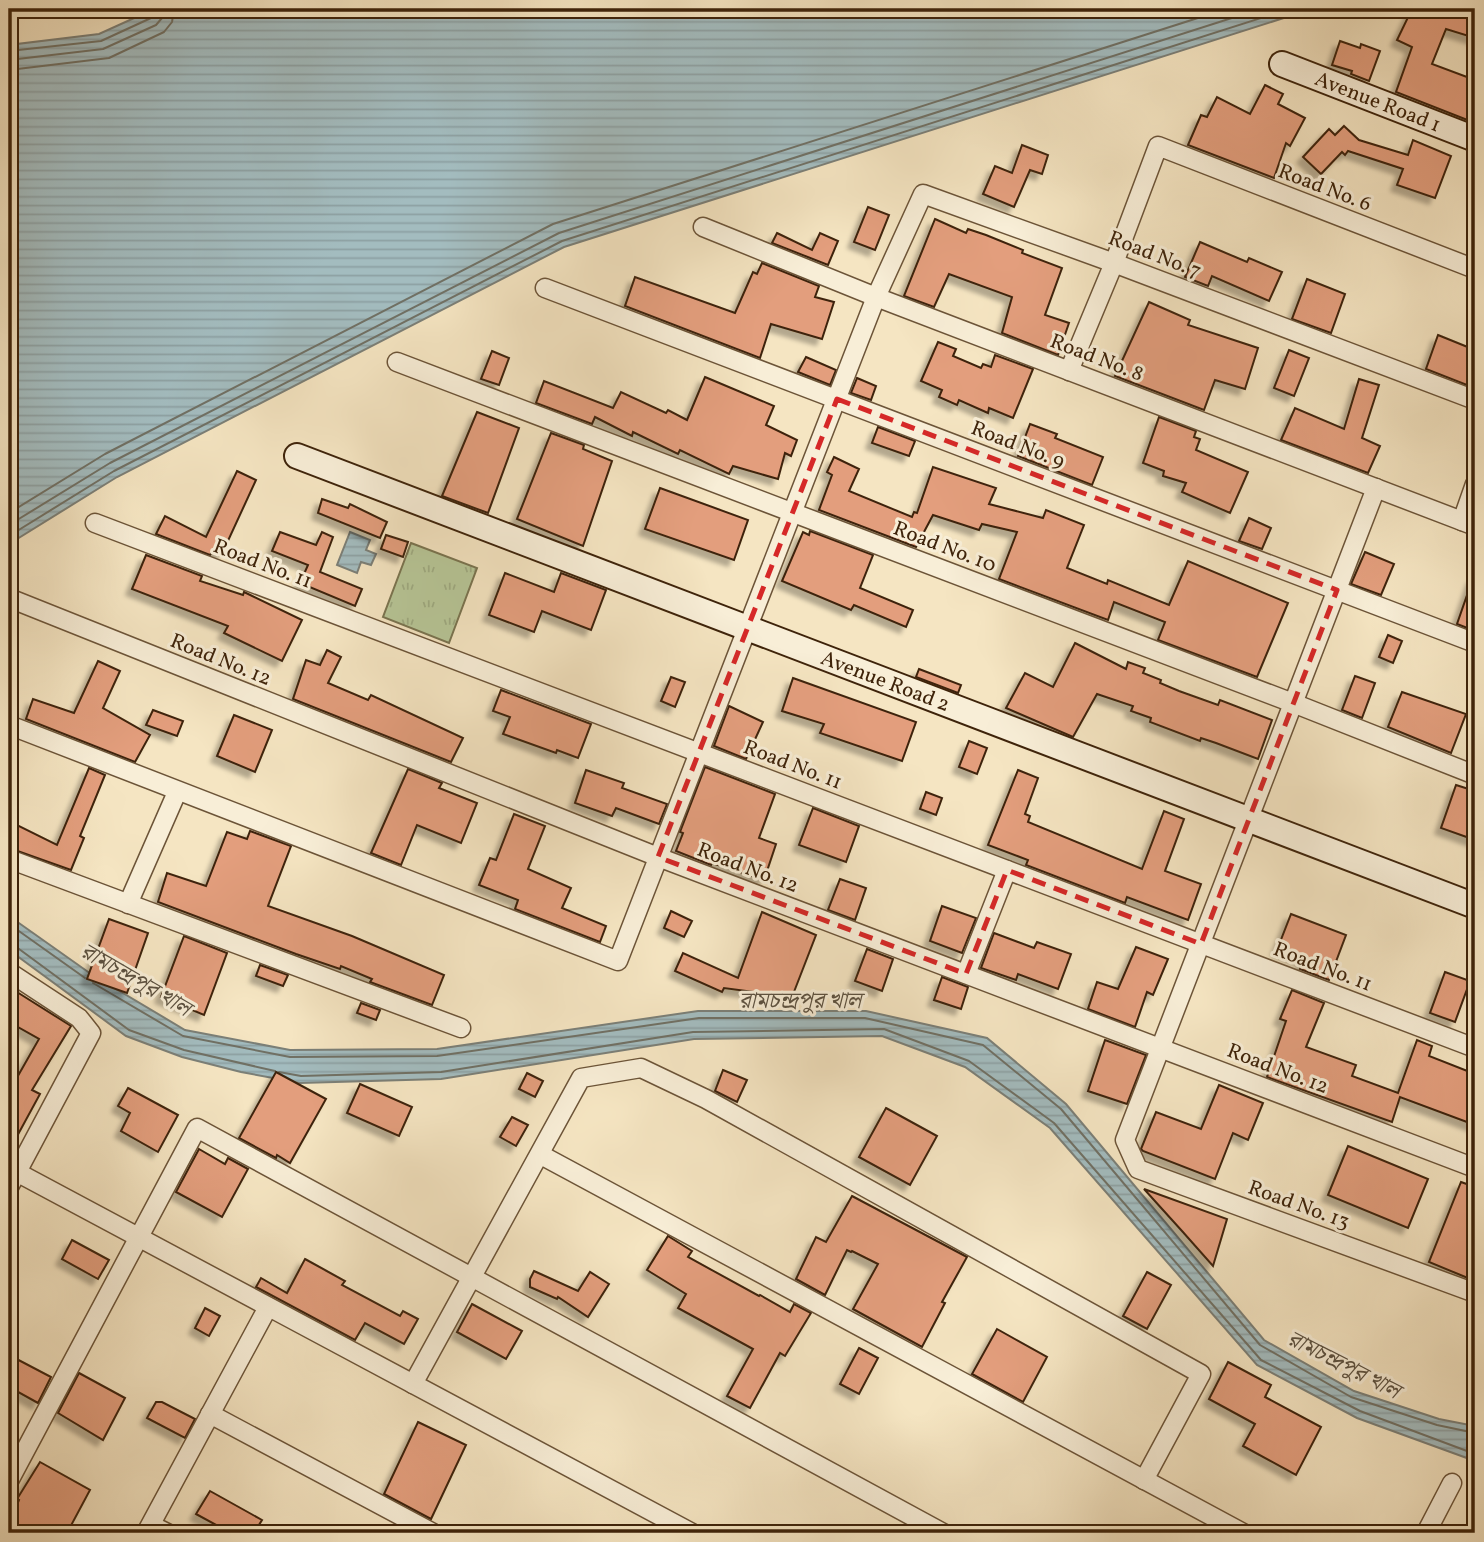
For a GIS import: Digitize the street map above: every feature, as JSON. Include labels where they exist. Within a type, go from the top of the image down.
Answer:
[{"type":"street","name":"Avenue Road 1","points":[[1282,64],[1475,138]]},
{"type":"street","name":"Road No. 6","points":[[1114,263],[1158,146],[1475,269]]},
{"type":"street","name":"Road No. 7","points":[[876,297],[923,194],[1114,263],[1475,400]]},
{"type":"street","name":"Road No. 8","points":[[703,227],[876,297],[1468,523]]},
{"type":"street","points":[[1069,371],[1114,263]]},
{"type":"street","name":"Road No. 9","points":[[545,288],[1475,643]]},
{"type":"street","points":[[9,725],[618,961],[876,297]]},
{"type":"street","name":"Road No. 10","points":[[397,362],[1475,775]]},
{"type":"street","name":"Avenue Road 2","points":[[297,456],[1475,906]]},
{"type":"street","points":[[1468,523],[1475,484]]},
{"type":"street","points":[[1161,1048],[1376,488]]},
{"type":"street","name":"Road No. 11","points":[[95,523],[1475,1048]]},
{"type":"street","name":"Road No. 12","points":[[9,598],[658,857],[1475,1168]]},
{"type":"street","points":[[128,904],[177,792]]},
{"type":"street","points":[[9,859],[461,1028]]},
{"type":"street","points":[[966,974],[1007,870]]},
{"type":"street","points":[[9,972],[79,1018],[91,1033],[11,1176],[138,1238],[692,1533]]},
{"type":"street","name":"Road No. 13","points":[[1161,1048],[1125,1140],[1138,1169],[1475,1293]]},
{"type":"street","points":[[413,1384],[581,1078],[641,1068],[706,1099],[1201,1374],[1144,1480]]},
{"type":"street","points":[[9,1480],[197,1128],[943,1533]]},
{"type":"street","points":[[541,1155],[1243,1533]]},
{"type":"street","points":[[167,1533],[148,1529],[268,1307]]},
{"type":"street","points":[[211,1414],[433,1533]]},
{"type":"street","points":[[1426,1533],[1452,1483]]},
{"type":"highlighted area","points":[[837,399],[1337,590],[1201,944],[1007,870],[966,974],[658,857]]},
{"type":"green space","points":[[411,543],[477,568],[449,643],[383,617]]},
{"type":"water","points":[[154,9],[1312,9],[564,247],[117,477],[9,544],[9,45],[99,34]]},
{"type":"water","points":[[350,532],[370,540],[366,550],[376,554],[371,565],[361,562],[357,573],[337,565]]},
{"type":"water","points":[[9,916],[91,974],[185,1030],[290,1050],[437,1049],[698,1011],[866,1011],[987,1038],[1066,1104],[1264,1340],[1354,1391],[1439,1419],[1475,1426],[1475,1461],[1357,1418],[1257,1365],[1050,1128],[965,1067],[882,1036],[694,1039],[441,1079],[300,1083],[182,1057],[126,1036],[9,950]]},
{"type":"building","points":[[1412,9],[1475,9],[1475,38],[1446,29],[1432,64],[1475,80],[1475,123],[1396,92],[1412,47],[1397,40]]},
{"type":"building","points":[[1340,41],[1360,48],[1361,44],[1380,51],[1369,81],[1351,74],[1352,71],[1332,65]]},
{"type":"building","points":[[1265,85],[1283,94],[1278,104],[1305,118],[1290,146],[1286,143],[1274,178],[1188,145],[1201,115],[1207,117],[1217,97],[1250,114]]},
{"type":"building","points":[[1344,126],[1359,140],[1408,155],[1413,140],[1451,156],[1435,198],[1397,185],[1403,169],[1348,151],[1345,155],[1342,152],[1321,174],[1303,157],[1329,129],[1335,135]]},
{"type":"building","points":[[1022,145],[1048,155],[1042,174],[1030,170],[1014,207],[983,194],[995,166],[1012,173]]},
{"type":"building","points":[[868,207],[889,215],[875,250],[854,242]]},
{"type":"building","points":[[935,219],[966,233],[968,229],[986,235],[1023,250],[1022,253],[1062,268],[1045,315],[1069,323],[1058,355],[1002,333],[1012,297],[949,274],[934,307],[904,296]]},
{"type":"building","points":[[777,233],[812,250],[820,233],[838,241],[828,265],[772,243]]},
{"type":"building","points":[[1200,242],[1247,262],[1249,258],[1282,272],[1269,301],[1212,276],[1208,286],[1185,277]]},
{"type":"building","points":[[762,263],[819,286],[815,297],[834,302],[822,339],[771,324],[760,358],[625,306],[635,277],[735,313],[753,272],[757,274]]},
{"type":"building","points":[[1307,279],[1345,294],[1331,333],[1292,319]]},
{"type":"building","points":[[1149,302],[1190,320],[1188,325],[1258,348],[1245,389],[1215,380],[1204,410],[1115,376]]},
{"type":"building","points":[[1438,335],[1475,350],[1475,377],[1472,387],[1426,369]]},
{"type":"building","points":[[938,342],[956,349],[953,356],[981,368],[983,364],[991,367],[995,355],[1033,369],[1013,418],[989,408],[988,413],[959,400],[957,405],[939,397],[942,390],[921,381]]},
{"type":"building","points":[[1289,350],[1309,358],[1294,396],[1274,388]]},
{"type":"building","points":[[492,351],[509,358],[499,385],[481,379]]},
{"type":"building","points":[[806,357],[836,370],[830,385],[798,372]]},
{"type":"building","points":[[705,377],[774,406],[766,425],[797,440],[791,456],[785,453],[778,479],[733,466],[729,474],[680,450],[678,454],[633,432],[632,436],[595,417],[592,424],[536,403],[544,381],[613,408],[621,392],[687,420]]},
{"type":"building","points":[[857,378],[876,386],[871,400],[851,393]]},
{"type":"building","points":[[1359,379],[1379,385],[1362,438],[1380,446],[1368,473],[1281,440],[1295,408],[1344,429]]},
{"type":"building","points":[[477,412],[519,428],[488,513],[442,496]]},
{"type":"building","points":[[1159,417],[1196,431],[1194,437],[1200,439],[1196,450],[1248,472],[1230,513],[1182,492],[1186,483],[1163,476],[1164,471],[1143,463]]},
{"type":"building","points":[[1030,424],[1057,434],[1055,438],[1103,457],[1092,485],[1018,456]]},
{"type":"building","points":[[878,427],[915,441],[909,456],[872,443]]},
{"type":"building","points":[[551,433],[584,445],[583,449],[612,461],[583,546],[517,519]]},
{"type":"building","points":[[834,457],[859,469],[849,491],[912,517],[914,512],[917,513],[933,467],[996,488],[989,504],[1043,518],[1046,510],[1084,525],[1067,568],[1107,584],[1108,580],[1169,605],[1188,561],[1288,603],[1257,677],[1158,640],[1165,622],[1114,602],[1108,620],[999,579],[1017,532],[982,524],[979,530],[933,515],[916,547],[819,510],[832,475],[827,472]]},
{"type":"building","points":[[237,471],[256,480],[221,556],[212,552],[210,555],[156,534],[165,516],[206,537]]},
{"type":"building","points":[[660,488],[748,520],[734,560],[645,529]]},
{"type":"building","points":[[322,499],[348,508],[350,504],[387,522],[380,538],[318,513]]},
{"type":"building","points":[[1249,518],[1271,528],[1262,549],[1239,541]]},
{"type":"building","points":[[810,531],[873,555],[860,588],[913,610],[906,627],[854,605],[851,610],[782,581],[803,532],[809,535]]},
{"type":"building","points":[[280,532],[316,545],[322,532],[333,537],[320,572],[362,589],[355,606],[300,583],[308,565],[272,551]]},
{"type":"building","points":[[386,535],[408,542],[403,557],[381,549]]},
{"type":"building","points":[[1365,552],[1394,564],[1381,595],[1351,584]]},
{"type":"building","points":[[146,555],[202,576],[200,581],[243,595],[244,592],[302,620],[282,661],[224,633],[228,626],[132,589]]},
{"type":"building","points":[[505,573],[554,592],[561,573],[606,590],[591,630],[542,611],[534,632],[489,615]]},
{"type":"building","points":[[1473,578],[1475,579],[1475,631],[1457,624]]},
{"type":"building","points":[[1388,635],[1402,641],[1393,663],[1379,657]]},
{"type":"building","points":[[1075,643],[1126,669],[1128,662],[1145,668],[1143,673],[1179,691],[1218,705],[1220,700],[1272,720],[1258,759],[1150,722],[1151,718],[1131,711],[1133,706],[1097,694],[1073,737],[1006,708],[1025,673],[1053,687]]},
{"type":"building","points":[[327,650],[341,657],[328,683],[368,700],[371,695],[463,738],[451,762],[293,699],[306,660],[320,665]]},
{"type":"building","points":[[98,661],[120,671],[103,708],[150,735],[135,762],[26,719],[33,699],[74,713]]},
{"type":"building","points":[[919,669],[961,685],[958,693],[916,677]]},
{"type":"building","points":[[1355,676],[1375,683],[1362,718],[1342,710]]},
{"type":"building","points":[[671,677],[685,682],[675,707],[661,701]]},
{"type":"building","points":[[793,678],[916,722],[902,761],[820,733],[824,724],[782,711]]},
{"type":"building","points":[[501,690],[591,724],[578,758],[503,734],[510,717],[493,711]]},
{"type":"building","points":[[1402,692],[1466,714],[1451,753],[1388,727]]},
{"type":"building","points":[[729,706],[763,722],[746,759],[714,746]]},
{"type":"building","points":[[153,710],[183,721],[177,736],[146,725]]},
{"type":"building","points":[[234,715],[272,730],[255,772],[217,756]]},
{"type":"building","points":[[969,741],[987,748],[977,774],[959,767]]},
{"type":"building","points":[[705,767],[775,794],[759,838],[776,844],[764,880],[712,863],[711,865],[676,851],[683,833],[680,832]]},
{"type":"building","points":[[89,768],[105,775],[80,836],[84,838],[71,870],[9,848],[9,821],[57,845]]},
{"type":"building","points":[[408,769],[442,783],[439,788],[477,803],[461,843],[417,825],[401,865],[371,853]]},
{"type":"building","points":[[586,770],[624,783],[622,788],[667,804],[659,824],[616,808],[612,816],[575,803]]},
{"type":"building","points":[[1018,770],[1038,778],[1025,814],[1030,816],[1028,822],[1142,869],[1164,811],[1184,819],[1165,871],[1201,884],[1188,920],[1127,897],[1125,903],[1026,865],[1028,860],[988,845]]},
{"type":"building","points":[[1456,785],[1475,791],[1475,840],[1441,828]]},
{"type":"building","points":[[926,792],[942,798],[936,815],[920,809]]},
{"type":"building","points":[[813,808],[859,826],[846,862],[799,845]]},
{"type":"building","points":[[514,814],[545,826],[528,869],[571,888],[562,908],[606,926],[600,942],[515,909],[518,900],[479,885],[490,858],[496,860]]},
{"type":"building","points":[[250,831],[291,846],[268,906],[352,936],[444,975],[432,1005],[370,982],[372,979],[341,966],[340,969],[296,954],[158,902],[167,873],[206,886],[227,832],[247,839]]},
{"type":"building","points":[[840,879],[866,888],[855,920],[828,910]]},
{"type":"building","points":[[942,906],[976,918],[962,953],[930,941]]},
{"type":"building","points":[[671,911],[692,921],[684,937],[664,928]]},
{"type":"building","points":[[762,912],[816,935],[792,997],[724,988],[722,992],[675,971],[683,953],[738,978]]},
{"type":"building","points":[[1291,914],[1346,935],[1329,980],[1300,969],[1304,961],[1277,950]]},
{"type":"building","points":[[109,919],[148,933],[127,993],[87,979]]},
{"type":"building","points":[[994,933],[1034,948],[1037,942],[1071,954],[1058,989],[1018,974],[1016,980],[981,968]]},
{"type":"building","points":[[184,936],[227,953],[204,1015],[161,997]]},
{"type":"building","points":[[1136,947],[1168,959],[1153,995],[1147,992],[1135,1027],[1088,1009],[1097,982],[1118,989]]},
{"type":"building","points":[[867,949],[893,959],[882,991],[855,981]]},
{"type":"building","points":[[260,965],[288,975],[283,986],[256,976]]},
{"type":"building","points":[[1445,972],[1470,981],[1455,1022],[1430,1013]]},
{"type":"building","points":[[942,977],[968,987],[961,1009],[934,1000]]},
{"type":"building","points":[[9,987],[71,1026],[32,1090],[40,1094],[9,1151],[9,1077],[15,1081],[39,1039],[9,1022]]},
{"type":"building","points":[[1292,990],[1324,1003],[1306,1047],[1356,1065],[1352,1076],[1398,1093],[1417,1040],[1432,1046],[1429,1056],[1475,1074],[1475,1125],[1400,1097],[1392,1122],[1267,1077],[1286,1021],[1280,1019]]},
{"type":"building","points":[[361,1003],[380,1010],[376,1020],[357,1013]]},
{"type":"building","points":[[1105,1040],[1146,1055],[1127,1104],[1088,1091]]},
{"type":"building","points":[[723,1070],[747,1080],[737,1102],[715,1091]]},
{"type":"building","points":[[276,1072],[326,1099],[290,1163],[239,1138]]},
{"type":"building","points":[[527,1073],[543,1081],[535,1097],[519,1089]]},
{"type":"building","points":[[360,1084],[412,1107],[399,1136],[347,1113]]},
{"type":"building","points":[[1219,1085],[1263,1103],[1248,1140],[1233,1133],[1215,1179],[1141,1149],[1156,1112],[1201,1129]]},
{"type":"building","points":[[128,1088],[178,1115],[158,1152],[121,1131],[130,1113],[118,1106]]},
{"type":"building","points":[[886,1108],[937,1136],[910,1185],[859,1157]]},
{"type":"building","points":[[512,1117],[528,1125],[516,1146],[500,1137]]},
{"type":"building","points":[[1348,1146],[1428,1179],[1408,1228],[1328,1195]]},
{"type":"building","points":[[199,1149],[225,1164],[228,1158],[248,1169],[222,1217],[176,1192]]},
{"type":"building","points":[[1461,1182],[1475,1187],[1475,1281],[1429,1262]]},
{"type":"building","points":[[1144,1189],[1227,1219],[1213,1266],[1182,1231]]},
{"type":"building","points":[[852,1196],[967,1257],[942,1302],[945,1303],[922,1347],[853,1309],[878,1264],[847,1250],[825,1295],[796,1279],[816,1237],[826,1242]]},
{"type":"building","points":[[668,1236],[692,1251],[688,1257],[759,1296],[790,1312],[794,1304],[811,1313],[785,1356],[780,1353],[750,1408],[727,1396],[753,1349],[678,1308],[686,1294],[647,1270]]},
{"type":"building","points":[[72,1240],[109,1260],[98,1279],[62,1259]]},
{"type":"building","points":[[305,1259],[345,1281],[342,1285],[400,1316],[403,1311],[418,1319],[404,1344],[365,1323],[355,1340],[256,1287],[261,1278],[287,1293]]},
{"type":"building","points":[[534,1271],[578,1291],[590,1272],[609,1284],[588,1317],[558,1297],[557,1299],[530,1287]]},
{"type":"building","points":[[1147,1272],[1171,1285],[1147,1329],[1123,1316]]},
{"type":"building","points":[[472,1304],[522,1331],[506,1359],[457,1332]]},
{"type":"building","points":[[205,1308],[220,1316],[209,1336],[195,1328]]},
{"type":"building","points":[[997,1329],[1047,1357],[1023,1402],[972,1374]]},
{"type":"building","points":[[859,1348],[878,1358],[859,1394],[840,1384]]},
{"type":"building","points":[[9,1355],[51,1377],[38,1403],[9,1387]]},
{"type":"building","points":[[1228,1362],[1271,1385],[1265,1397],[1321,1427],[1296,1475],[1243,1446],[1255,1424],[1209,1399]]},
{"type":"building","points":[[79,1373],[125,1398],[103,1440],[58,1413]]},
{"type":"building","points":[[156,1402],[162,1402],[195,1419],[185,1438],[147,1418]]},
{"type":"building","points":[[418,1422],[466,1445],[431,1519],[384,1494]]},
{"type":"building","points":[[40,1462],[90,1490],[67,1533],[25,1533],[9,1525],[19,1500],[17,1499]]},
{"type":"building","points":[[210,1491],[262,1520],[254,1533],[231,1533],[196,1514]]},
{"type":"water label","name":"রামচন্দ্রপুর খাল","points":[[136,979]]},
{"type":"water label","name":"রামচন্দ্রপুর খাল","points":[[800,1000]]},
{"type":"water label","name":"রামচন্দ্রপুর খাল","points":[[1344,1364]]}]
